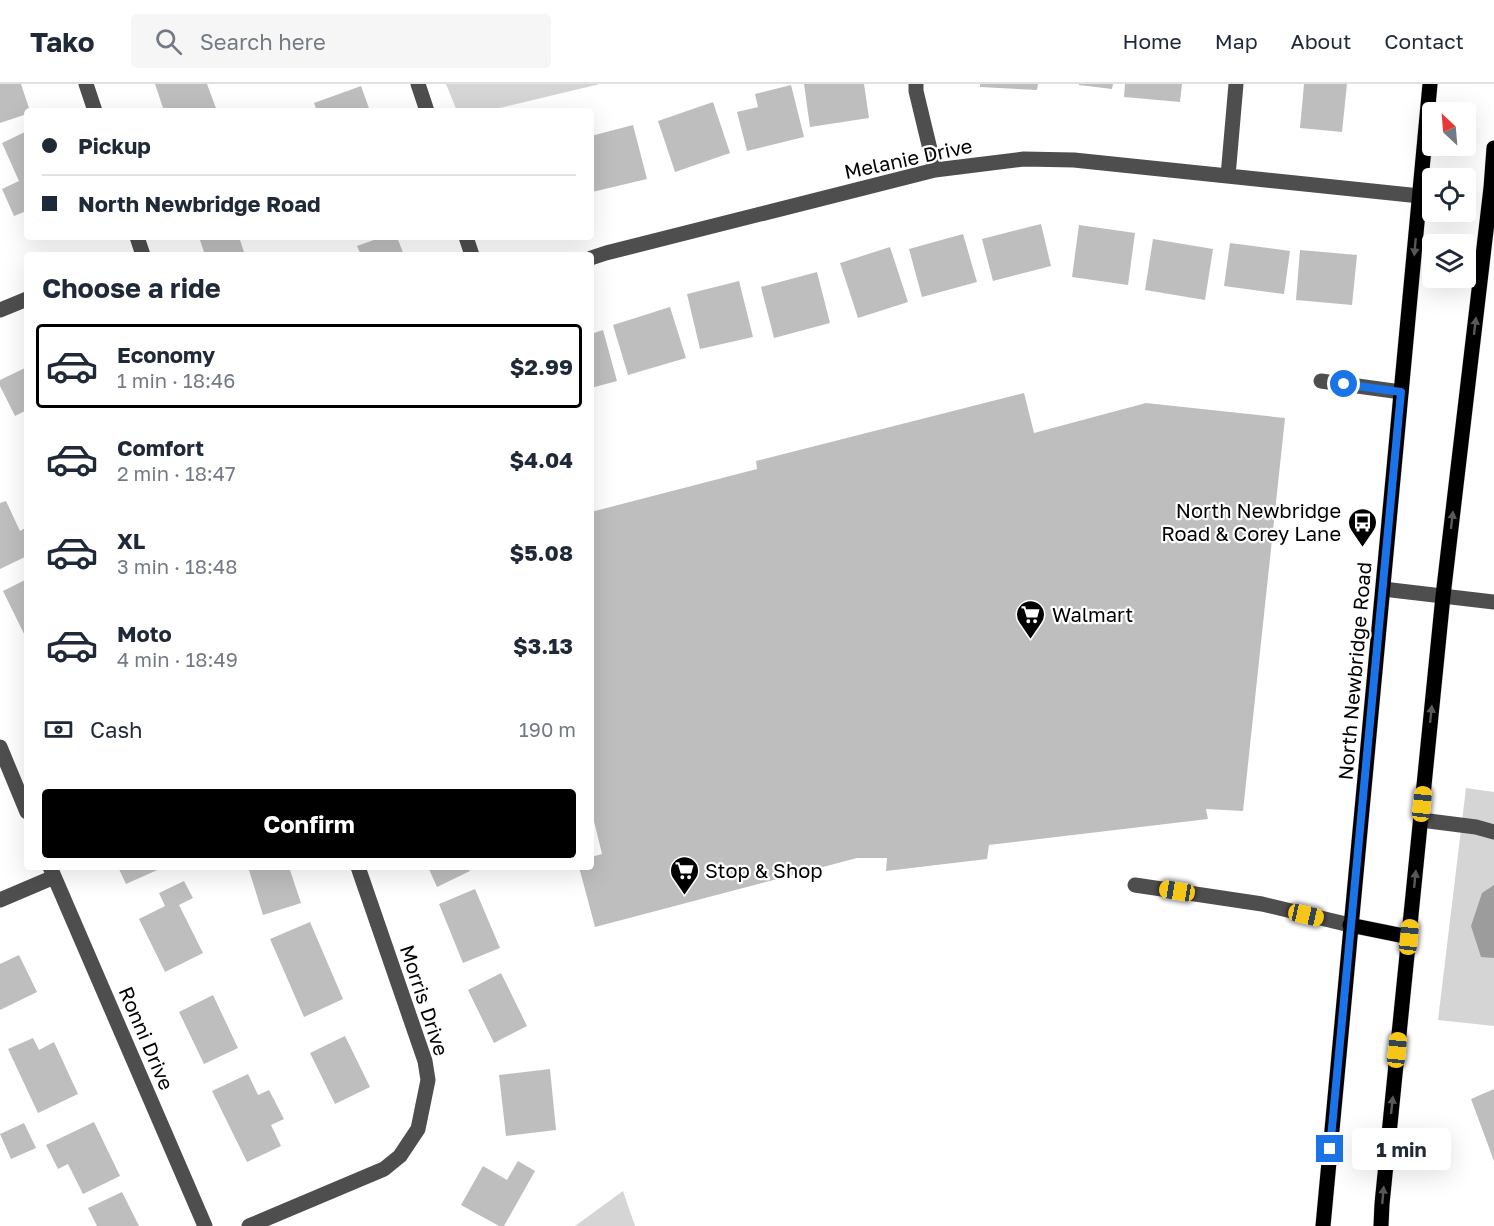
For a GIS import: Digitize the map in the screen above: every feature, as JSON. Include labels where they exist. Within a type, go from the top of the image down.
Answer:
[{"type":"main road","name":"North Newbridge Road","points":[[1323,1226],[1430,84]]},
{"type":"main road","points":[[1381,1226],[1443,596],[1494,148]]},
{"type":"main road","points":[[1350,925],[1409,937]]},
{"type":"street","points":[[86,84],[94,108]]},
{"type":"street","points":[[418,84],[426,108]]},
{"type":"street","points":[[916,84],[935,170]]},
{"type":"street","points":[[1228,176],[1236,84]]},
{"type":"street","name":"Melanie Drive","points":[[594,257],[935,170],[1024,159],[1074,160],[1420,196]]},
{"type":"street","points":[[0,310],[24,300]]},
{"type":"street","points":[[1321,381],[1401,392]]},
{"type":"street","points":[[1383,589],[1494,602]]},
{"type":"street","points":[[0,747],[24,805]]},
{"type":"street","points":[[1421,820],[1476,827],[1494,832]]},
{"type":"street","name":"Morris Drive","points":[[249,1226],[384,1169],[400,1156],[418,1129],[428,1080],[425,1060],[359,870]]},
{"type":"street","points":[[0,900],[52,872]]},
{"type":"street","name":"Ronni Drive","points":[[52,872],[205,1226]]},
{"type":"street","points":[[1135,885],[1262,904],[1350,925]]},
{"type":"shaded area","points":[[446,84],[600,84],[500,108],[456,108]]},
{"type":"shaded area","points":[[1466,788],[1494,792],[1494,1026],[1438,1020]]},
{"type":"shaded area","points":[[1494,885],[1494,958],[1481,957],[1471,926],[1482,893]]},
{"type":"shaded area","points":[[623,1191],[635,1226],[575,1226]]},
{"type":"building","points":[[0,84],[21,84],[29,108],[24,108],[24,115],[0,123]]},
{"type":"building","points":[[155,84],[207,84],[216,108],[163,108]]},
{"type":"building","points":[[804,84],[864,84],[869,118],[810,127]]},
{"type":"building","points":[[980,84],[1038,84],[1037,90],[980,87]]},
{"type":"building","points":[[1079,84],[1113,84],[1112,89]]},
{"type":"building","points":[[1125,84],[1182,84],[1180,102],[1124,97]]},
{"type":"building","points":[[1304,84],[1347,84],[1342,132],[1300,128]]},
{"type":"building","points":[[791,85],[804,137],[747,151],[737,112],[758,107],[755,94]]},
{"type":"building","points":[[361,86],[369,108],[316,108],[314,103]]},
{"type":"building","points":[[713,102],[730,153],[675,172],[658,121]]},
{"type":"building","points":[[633,125],[647,179],[594,192],[594,135]]},
{"type":"building","points":[[24,132],[24,212],[14,216],[2,189],[19,181],[2,143]]},
{"type":"building","points":[[1041,224],[1051,266],[993,281],[982,239]]},
{"type":"building","points":[[1079,225],[1135,233],[1128,285],[1072,277]]},
{"type":"building","points":[[963,234],[977,282],[922,297],[909,249]]},
{"type":"building","points":[[1153,239],[1213,249],[1205,300],[1145,290]]},
{"type":"building","points":[[200,240],[240,240],[244,252],[204,252]]},
{"type":"building","points":[[374,240],[398,240],[403,252],[360,252],[357,246]]},
{"type":"building","points":[[1230,243],[1290,251],[1284,294],[1224,286]]},
{"type":"building","points":[[890,247],[908,302],[858,318],[840,263]]},
{"type":"building","points":[[1300,250],[1357,255],[1352,305],[1296,300]]},
{"type":"building","points":[[817,272],[830,323],[774,338],[761,287]]},
{"type":"building","points":[[739,281],[753,337],[700,349],[687,294]]},
{"type":"building","points":[[670,307],[686,358],[628,375],[613,325]]},
{"type":"building","points":[[603,330],[617,381],[594,387],[594,333]]},
{"type":"building","points":[[24,368],[24,412],[15,416],[0,386],[0,380]]},
{"type":"building","name":"Walmart","points":[[1024,393],[1034,433],[1146,403],[1285,418],[1243,811],[1206,809],[1208,819],[989,845],[987,859],[886,871],[887,858],[857,858],[595,927],[580,870],[594,870],[594,856],[602,854],[594,821],[594,511],[757,469],[756,461]]},
{"type":"building","points":[[6,501],[20,531],[24,529],[24,557],[0,569],[0,503]]},
{"type":"building","points":[[24,580],[24,634],[3,591]]},
{"type":"building","points":[[119,870],[157,870],[126,884]]},
{"type":"building","points":[[249,870],[290,870],[301,903],[263,915]]},
{"type":"building","points":[[429,870],[470,870],[470,871],[437,887]]},
{"type":"building","points":[[184,881],[193,898],[179,905],[203,953],[165,972],[139,919],[165,906],[159,893]]},
{"type":"building","points":[[475,889],[500,948],[463,963],[439,904]]},
{"type":"building","points":[[310,922],[343,999],[304,1017],[270,939]]},
{"type":"building","points":[[19,955],[37,992],[0,1010],[0,964]]},
{"type":"building","points":[[501,973],[527,1026],[494,1043],[468,990]]},
{"type":"building","points":[[213,995],[238,1048],[204,1064],[179,1012]]},
{"type":"building","points":[[345,1036],[370,1087],[335,1104],[310,1053]]},
{"type":"building","points":[[33,1038],[39,1050],[54,1042],[78,1094],[38,1113],[8,1049]]},
{"type":"building","points":[[550,1069],[556,1130],[506,1136],[499,1075]]},
{"type":"building","points":[[248,1074],[258,1095],[269,1090],[284,1119],[271,1125],[281,1146],[247,1162],[212,1091]]},
{"type":"building","points":[[1494,1089],[1494,1161],[1471,1099]]},
{"type":"building","points":[[94,1122],[120,1176],[83,1194],[68,1164],[58,1169],[46,1145]]},
{"type":"building","points":[[24,1123],[36,1148],[11,1159],[0,1134]]},
{"type":"building","points":[[518,1161],[535,1171],[504,1226],[499,1226],[461,1205],[483,1166],[507,1180]]},
{"type":"building","points":[[122,1192],[139,1226],[97,1226],[88,1208]]},
{"type":"place","name":"North Newbridge Road & Corey Lane","points":[[1362,548]]},
{"type":"place","name":"Walmart","points":[[1031,640]]},
{"type":"place","name":"Stop & Shop","points":[[684,896]]},
{"type":"route","points":[[1330,1149],[1401,392],[1344,384]]}]
